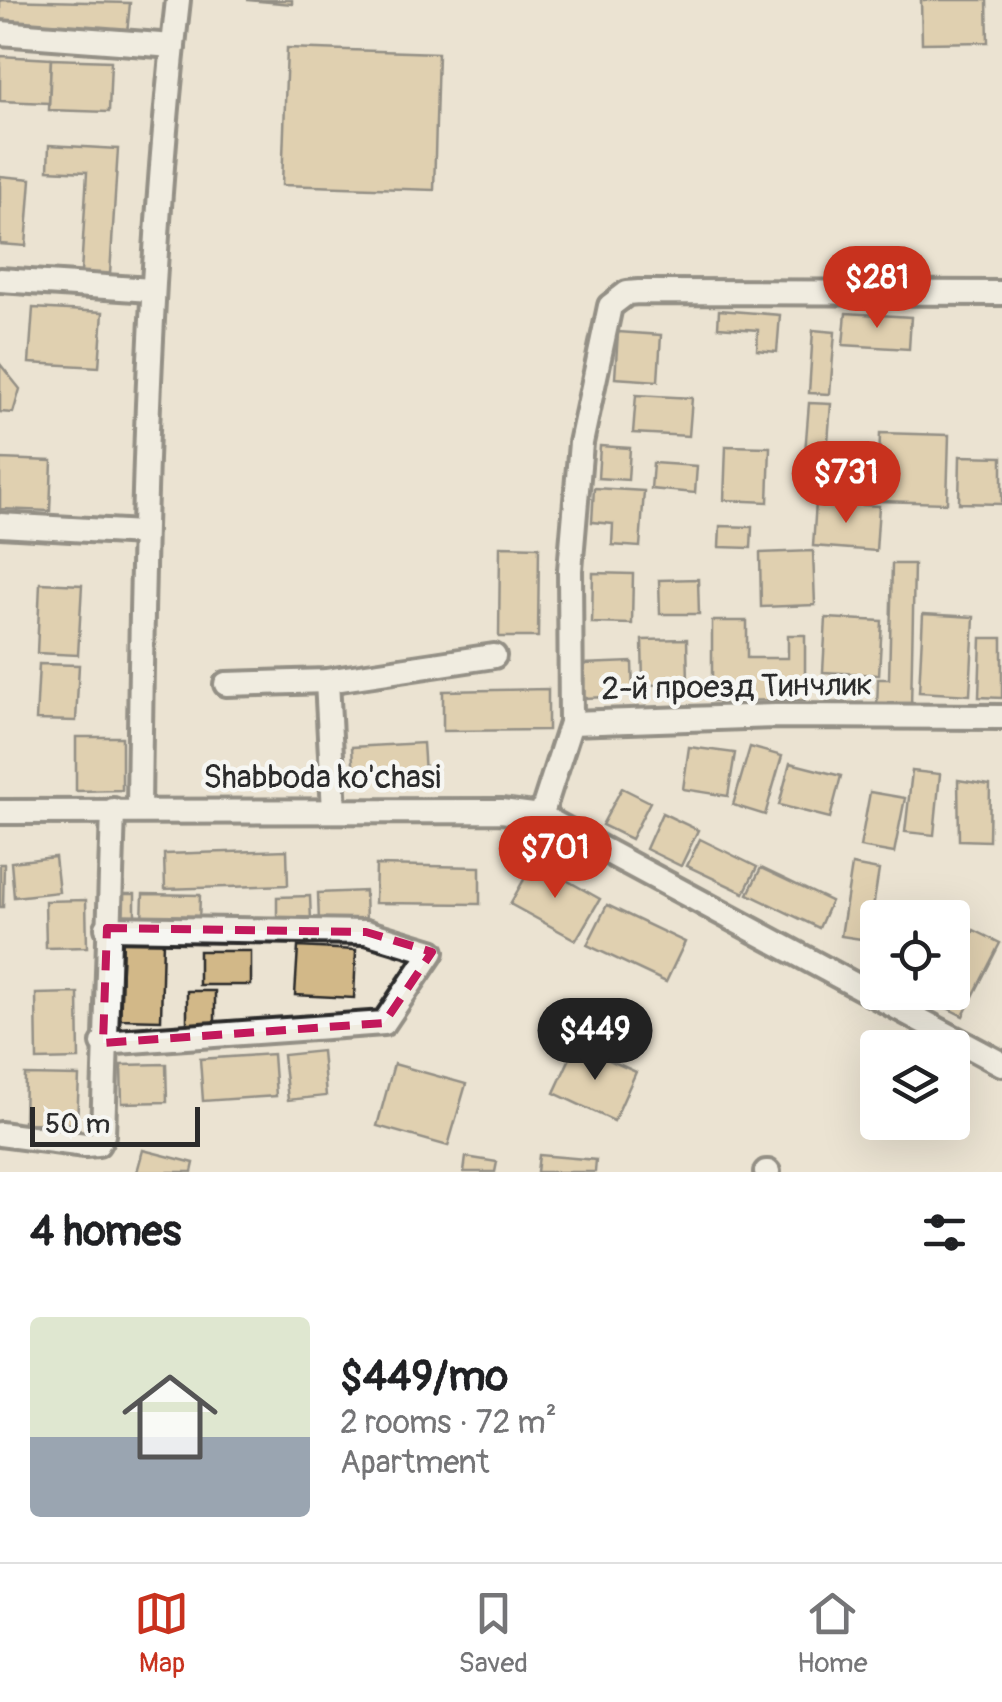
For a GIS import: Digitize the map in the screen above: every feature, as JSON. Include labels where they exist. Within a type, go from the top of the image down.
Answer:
[{"type":"street","points":[[140,810],[142,532],[152,290],[178,0]]},
{"type":"street","points":[[0,33],[173,46]]},
{"type":"street","points":[[0,280],[152,290]]},
{"type":"street","points":[[571,723],[570,570],[581,444],[610,306],[615,300],[640,292],[1002,292]]},
{"type":"street","points":[[0,526],[142,532]]},
{"type":"street","points":[[226,684],[326,681],[494,656]]},
{"type":"street","points":[[326,681],[334,811]]},
{"type":"street","name":"2-й проезд Тинчлик","points":[[542,816],[571,723],[776,716],[1002,718]]},
{"type":"street","points":[[0,1134],[98,1144],[103,1135],[106,928],[113,810]]},
{"type":"street","name":"Shabboda ko'chasi","points":[[0,812],[501,811],[542,816],[578,832],[1002,1064]]},
{"type":"street","points":[[103,1043],[384,1023],[432,952],[366,932],[106,928]]},
{"type":"highlighted area","points":[[107,928],[366,932],[432,952],[384,1023],[103,1043]]},
{"type":"building","points":[[0,0],[130,3],[127,34],[0,23]]},
{"type":"building","points":[[247,0],[292,0],[292,4]]},
{"type":"building","points":[[921,0],[987,0],[988,42],[922,43]]},
{"type":"building","points":[[287,48],[438,53],[434,190],[282,185]]},
{"type":"building","points":[[0,56],[51,59],[49,103],[0,101]]},
{"type":"building","points":[[51,59],[111,61],[109,112],[49,110]]},
{"type":"building","points":[[49,145],[118,149],[110,274],[81,273],[87,172],[48,170]]},
{"type":"building","points":[[0,176],[31,179],[26,246],[0,244]]},
{"type":"building","points":[[33,308],[103,312],[99,367],[29,363]]},
{"type":"building","points":[[719,310],[780,315],[777,352],[757,350],[758,330],[718,327]]},
{"type":"building","points":[[846,313],[911,317],[909,349],[843,345]]},
{"type":"building","points":[[813,330],[835,332],[830,394],[809,393]]},
{"type":"building","points":[[618,332],[661,335],[658,381],[615,378]]},
{"type":"building","points":[[0,364],[20,389],[13,413],[0,412]]},
{"type":"building","points":[[636,395],[692,398],[689,436],[633,433]]},
{"type":"building","points":[[809,403],[831,404],[826,467],[804,465]]},
{"type":"building","points":[[880,433],[949,435],[947,503],[878,501]]},
{"type":"building","points":[[600,446],[630,448],[628,480],[598,478]]},
{"type":"building","points":[[726,446],[770,447],[768,502],[724,500]]},
{"type":"building","points":[[960,456],[1002,457],[1002,504],[959,503]]},
{"type":"building","points":[[0,459],[52,461],[50,511],[0,509]]},
{"type":"building","points":[[653,463],[697,466],[695,493],[651,489]]},
{"type":"building","points":[[594,488],[644,491],[640,547],[612,545],[613,524],[592,522]]},
{"type":"building","points":[[816,502],[879,506],[876,551],[813,546]]},
{"type":"building","points":[[720,526],[752,527],[751,548],[719,547]]},
{"type":"building","points":[[500,546],[539,547],[538,637],[499,637]]},
{"type":"building","points":[[813,551],[815,605],[761,607],[760,553]]},
{"type":"building","points":[[892,564],[914,564],[911,708],[877,708],[878,679],[889,679]]},
{"type":"building","points":[[593,573],[633,574],[632,624],[592,623]]},
{"type":"building","points":[[698,579],[699,614],[660,614],[659,580]]},
{"type":"building","points":[[40,583],[82,585],[78,655],[37,653]]},
{"type":"building","points":[[923,614],[974,617],[970,695],[919,692]]},
{"type":"building","points":[[826,618],[882,621],[879,675],[823,672]]},
{"type":"building","points":[[712,621],[747,621],[747,658],[788,658],[788,635],[805,635],[805,700],[712,701]]},
{"type":"building","points":[[981,638],[1002,638],[1002,698],[979,697]]},
{"type":"building","points":[[687,639],[688,684],[643,685],[642,640]]},
{"type":"building","points":[[632,662],[633,696],[584,698],[583,664]]},
{"type":"building","points":[[39,664],[79,665],[76,721],[36,720]]},
{"type":"building","points":[[548,689],[548,730],[443,731],[443,691]]},
{"type":"building","points":[[76,737],[122,737],[122,790],[76,791]]},
{"type":"building","points":[[423,743],[425,773],[354,777],[352,747]]},
{"type":"building","points":[[689,747],[735,753],[728,796],[683,789]]},
{"type":"building","points":[[750,747],[782,756],[765,815],[733,805]]},
{"type":"building","points":[[790,763],[841,776],[830,818],[779,805]]},
{"type":"building","points":[[912,771],[940,774],[934,835],[905,832]]},
{"type":"building","points":[[958,780],[990,785],[989,841],[959,840]]},
{"type":"building","points":[[622,788],[650,802],[631,839],[602,825]]},
{"type":"building","points":[[870,792],[905,798],[894,853],[860,847]]},
{"type":"building","points":[[662,813],[698,830],[681,866],[646,849]]},
{"type":"building","points":[[700,839],[757,867],[744,893],[687,866]]},
{"type":"building","points":[[287,850],[288,885],[165,889],[164,854]]},
{"type":"building","points":[[55,857],[59,892],[14,897],[11,862]]},
{"type":"building","points":[[534,862],[600,899],[576,940],[510,904]]},
{"type":"building","points":[[0,864],[4,864],[3,907],[0,907]]},
{"type":"building","points":[[376,865],[480,867],[480,904],[375,903]]},
{"type":"building","points":[[852,865],[879,870],[874,900],[860,900],[860,939],[841,936]]},
{"type":"building","points":[[761,868],[831,901],[819,928],[748,894]]},
{"type":"building","points":[[365,891],[366,922],[319,924],[318,893]]},
{"type":"building","points":[[114,894],[135,894],[135,922],[113,921]]},
{"type":"building","points":[[143,894],[200,895],[199,923],[142,922]]},
{"type":"building","points":[[310,896],[311,921],[277,922],[277,897]]},
{"type":"building","points":[[86,900],[87,947],[46,948],[45,901]]},
{"type":"building","points":[[607,905],[685,942],[666,982],[587,945]]},
{"type":"building","points":[[974,930],[1000,943],[970,1002],[970,938]]},
{"type":"building","points":[[123,938],[163,939],[161,1020],[120,1019]]},
{"type":"building","points":[[298,947],[356,950],[354,998],[295,995]]},
{"type":"building","points":[[199,951],[251,951],[251,985],[199,985]]},
{"type":"building","points":[[187,991],[215,991],[215,1028],[187,1028]]},
{"type":"building","points":[[78,993],[79,1059],[37,1060],[36,994]]},
{"type":"building","points":[[576,1045],[636,1072],[614,1121],[554,1093]]},
{"type":"building","points":[[322,1051],[326,1096],[288,1100],[283,1055]]},
{"type":"building","points":[[273,1054],[276,1096],[203,1101],[200,1059]]},
{"type":"building","points":[[166,1064],[167,1102],[122,1103],[121,1065]]},
{"type":"building","points":[[394,1064],[466,1084],[448,1146],[377,1126]]},
{"type":"building","points":[[25,1075],[79,1076],[77,1124],[24,1123]]},
{"type":"building","points":[[143,1150],[194,1163],[192,1172],[137,1172]]},
{"type":"building","points":[[539,1155],[596,1160],[595,1172],[537,1172]]},
{"type":"building","points":[[466,1157],[497,1162],[495,1172],[464,1172]]}]
